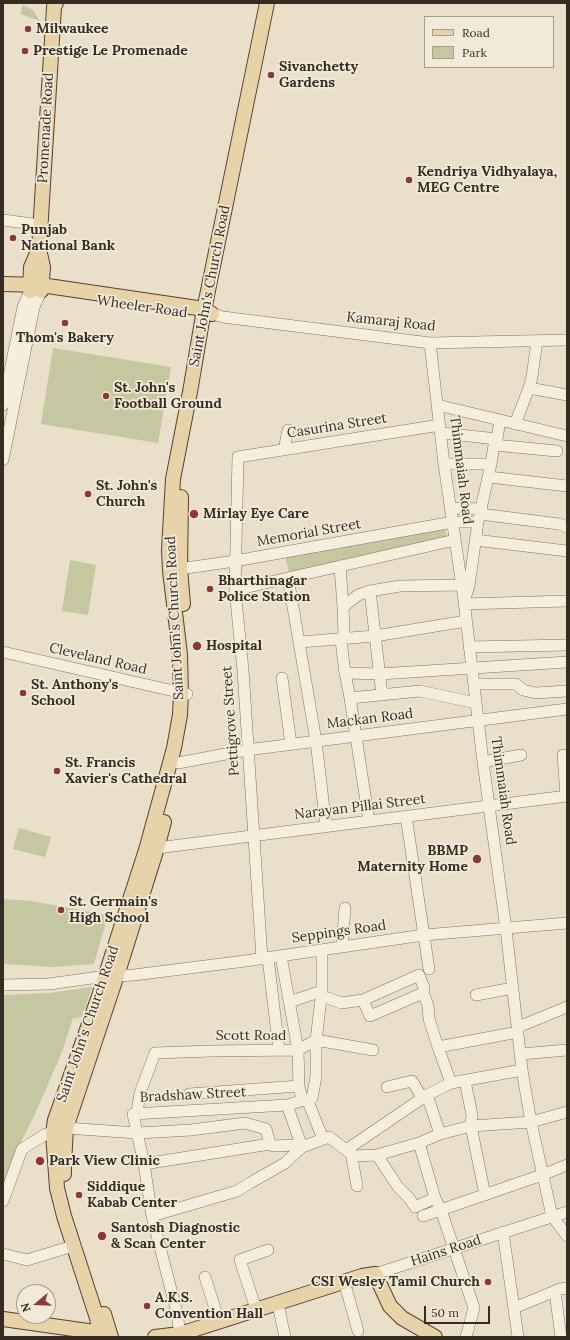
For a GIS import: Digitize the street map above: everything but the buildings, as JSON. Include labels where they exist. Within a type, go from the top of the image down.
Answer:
[{"type":"main road","name":"Saint John's Church Road","points":[[99,1337],[97,1318],[73,1246],[57,1188],[59,1130],[157,848],[178,763],[186,717],[184,694],[186,651],[175,570],[181,484],[207,313],[227,236],[268,13],[276,3]]},
{"type":"main road","name":"Promenade Road","points":[[36,288],[32,267],[39,249],[54,4]]},
{"type":"main road","name":"Wheeler Road","points":[[3,284],[207,313]]},
{"type":"main road","name":"Wheeler Road","points":[[3,291],[36,288]]},
{"type":"main road","name":"Saint John's Church Road","points":[[111,977],[176,741],[184,694]]},
{"type":"main road","name":"Saint John's Church Road","points":[[59,1130],[67,1195],[72,1217],[111,1337]]},
{"type":"main road","name":"Hains Road","points":[[155,1337],[180,1334],[344,1281],[375,1274]]},
{"type":"main road","points":[[375,1274],[390,1306],[402,1318],[435,1337]]},
{"type":"main road","points":[[3,1319],[88,1331],[99,1337]]},
{"type":"street","points":[[3,220],[40,225]]},
{"type":"street","name":"Promenade Road","points":[[3,405],[23,307],[36,288]]},
{"type":"street","name":"Promenade Road","points":[[3,460],[34,307],[36,288]]},
{"type":"street","name":"Kamaraj Road","points":[[207,313],[223,317],[430,343],[567,340]]},
{"type":"street","points":[[515,424],[530,388],[537,341]]},
{"type":"street","name":"Thimmaiah Road","points":[[430,343],[444,464],[453,522],[454,540],[462,585],[483,762],[506,929],[522,1070],[531,1122],[552,1216],[567,1236]]},
{"type":"street","points":[[530,388],[567,395]]},
{"type":"street","points":[[437,405],[567,436]]},
{"type":"street","points":[[500,420],[475,540],[469,586],[464,602],[567,601]]},
{"type":"street","name":"Casurina Street","points":[[238,457],[440,429],[495,442],[557,451]]},
{"type":"street","points":[[284,450],[288,430]]},
{"type":"street","name":"Pettigrove Street","points":[[238,457],[235,590],[243,670],[253,836],[265,958],[279,1050]]},
{"type":"street","points":[[444,464],[491,464]]},
{"type":"street","points":[[488,477],[567,486]]},
{"type":"street","points":[[451,508],[480,515],[559,524],[567,527]]},
{"type":"street","name":"Memorial Street","points":[[175,570],[235,561],[453,522],[480,515]]},
{"type":"street","points":[[235,590],[454,540]]},
{"type":"street","points":[[475,540],[567,551]]},
{"type":"street","points":[[340,566],[344,607],[344,634],[341,640],[345,674],[369,821]]},
{"type":"street","points":[[288,578],[316,742],[326,826]]},
{"type":"street","points":[[344,607],[358,595],[370,591],[400,586],[462,585]]},
{"type":"street","points":[[370,591],[382,695]]},
{"type":"street","points":[[300,642],[341,640],[375,636],[466,621]]},
{"type":"street","points":[[470,647],[567,645]]},
{"type":"street","name":"Cleveland Road","points":[[3,652],[184,694]]},
{"type":"street","points":[[345,674],[380,674],[567,662]]},
{"type":"street","points":[[282,678],[291,744]]},
{"type":"street","points":[[474,684],[516,684],[523,690],[536,693],[567,691]]},
{"type":"street","points":[[350,698],[420,691],[476,703]]},
{"type":"street","name":"Mackan Road","points":[[178,763],[247,750],[567,709]]},
{"type":"street","points":[[483,762],[521,755]]},
{"type":"street","points":[[563,755],[567,796]]},
{"type":"street","name":"Narayan Pillai Street","points":[[157,848],[567,796]]},
{"type":"street","points":[[406,816],[429,969]]},
{"type":"street","points":[[342,947],[345,908]]},
{"type":"street","name":"Seppings Road","points":[[3,985],[49,984],[281,956],[424,935],[567,923]]},
{"type":"street","points":[[304,1100],[312,1098],[316,1077],[316,1040],[322,995],[322,950]]},
{"type":"street","points":[[281,956],[298,1050],[299,1086],[304,1100],[324,1139]]},
{"type":"street","points":[[289,1002],[322,995],[341,1003],[363,1000],[419,975],[424,988],[423,993],[428,1005],[429,1019],[451,1083]]},
{"type":"street","points":[[476,995],[513,988]]},
{"type":"street","points":[[363,1000],[370,1016],[423,993]]},
{"type":"street","points":[[438,1047],[518,1029],[567,1007]]},
{"type":"street","points":[[316,1040],[373,1050]]},
{"type":"street","name":"Scott Road","points":[[137,1113],[140,1093],[156,1053],[212,1050],[298,1050],[316,1040]]},
{"type":"street","points":[[520,1054],[567,1050]]},
{"type":"street","points":[[348,1152],[425,1097],[451,1083],[522,1070]]},
{"type":"street","points":[[387,1087],[412,1081],[425,1097],[440,1134]]},
{"type":"street","points":[[465,1081],[472,1115],[471,1126],[485,1195]]},
{"type":"street","points":[[189,1094],[299,1086]]},
{"type":"street","name":"Bradshaw Street","points":[[180,1334],[177,1314],[152,1216],[144,1164],[133,1114],[287,1105],[304,1100]]},
{"type":"street","points":[[287,1105],[302,1147]]},
{"type":"street","points":[[152,1216],[237,1191],[284,1163],[302,1147],[329,1137],[354,1156],[377,1155],[419,1143],[440,1134],[471,1126],[531,1122],[567,1112]]},
{"type":"street","points":[[3,1201],[22,1149],[46,1134],[59,1130],[137,1133],[191,1130],[244,1123],[266,1129],[270,1144]]},
{"type":"street","points":[[419,1143],[435,1198],[441,1210],[474,1308],[466,1337]]},
{"type":"street","points":[[144,1164],[270,1144],[273,1146],[294,1145],[302,1147]]},
{"type":"street","points":[[348,1152],[357,1186]]},
{"type":"street","points":[[377,1155],[398,1187],[409,1198],[415,1207],[435,1198]]},
{"type":"street","points":[[423,1216],[567,1165]]},
{"type":"street","name":"Hains Road","points":[[375,1274],[567,1212]]},
{"type":"street","points":[[503,1232],[518,1337]]},
{"type":"street","points":[[3,1254],[27,1260],[73,1246]]},
{"type":"street","points":[[256,1309],[240,1260],[268,1250]]},
{"type":"street","points":[[205,1277],[220,1321]]},
{"type":"street","points":[[344,1281],[358,1331]]},
{"type":"street","points":[[514,1308],[560,1289],[567,1288]]},
{"type":"street","points":[[555,1292],[561,1337]]},
{"type":"street","points":[[280,1301],[279,1309],[285,1337]]},
{"type":"green space","points":[[23,5],[33,10],[40,21],[20,14]]},
{"type":"green space","name":"St. John's Football Ground","points":[[53,348],[171,367],[158,443],[41,424]]},
{"type":"green space","points":[[445,526],[447,539],[290,576],[285,556]]},
{"type":"green space","points":[[70,560],[96,565],[88,615],[62,611]]},
{"type":"green space","points":[[19,828],[51,837],[45,857],[13,849]]},
{"type":"green space","points":[[3,899],[31,901],[108,915],[94,964],[52,967],[3,964]]},
{"type":"green space","points":[[92,987],[82,1017],[73,1018],[62,1052],[35,1114],[19,1146],[3,1189],[3,995],[49,993]]},
{"type":"place","name":"Milwaukee","points":[[28,29]]},
{"type":"place","name":"Prestige Le Promenade","points":[[25,51]]},
{"type":"place","name":"Sivanchetty Gardens","points":[[271,75]]},
{"type":"place","name":"Kendriya Vidhyalaya, MEG Centre","points":[[409,180]]},
{"type":"place","name":"Punjab National Bank","points":[[13,238]]},
{"type":"place","name":"Thom's Bakery","points":[[65,323]]},
{"type":"place","name":"St. John's Football Ground","points":[[106,396]]},
{"type":"place","name":"St. John's Church","points":[[88,494]]},
{"type":"place","name":"Mirlay Eye Care","points":[[194,514]]},
{"type":"place","name":"Bharthinagar Police Station","points":[[210,589]]},
{"type":"place","name":"Hospital","points":[[197,646]]},
{"type":"place","name":"St. Anthony's School","points":[[23,693]]},
{"type":"place","name":"St. Francis Xavier's Cathedral","points":[[57,771]]},
{"type":"place","name":"BBMP Maternity Home","points":[[477,859]]},
{"type":"place","name":"St. Germain's High School","points":[[61,910]]},
{"type":"place","name":"Park View Clinic","points":[[40,1161]]},
{"type":"place","name":"Siddique Kabab Center","points":[[79,1195]]},
{"type":"place","name":"Santosh Diagnostic & Scan Center","points":[[102,1236]]},
{"type":"place","name":"CSI Wesley Tamil Church","points":[[488,1282]]},
{"type":"place","name":"A.K.S. Convention Hall","points":[[147,1306]]}]
